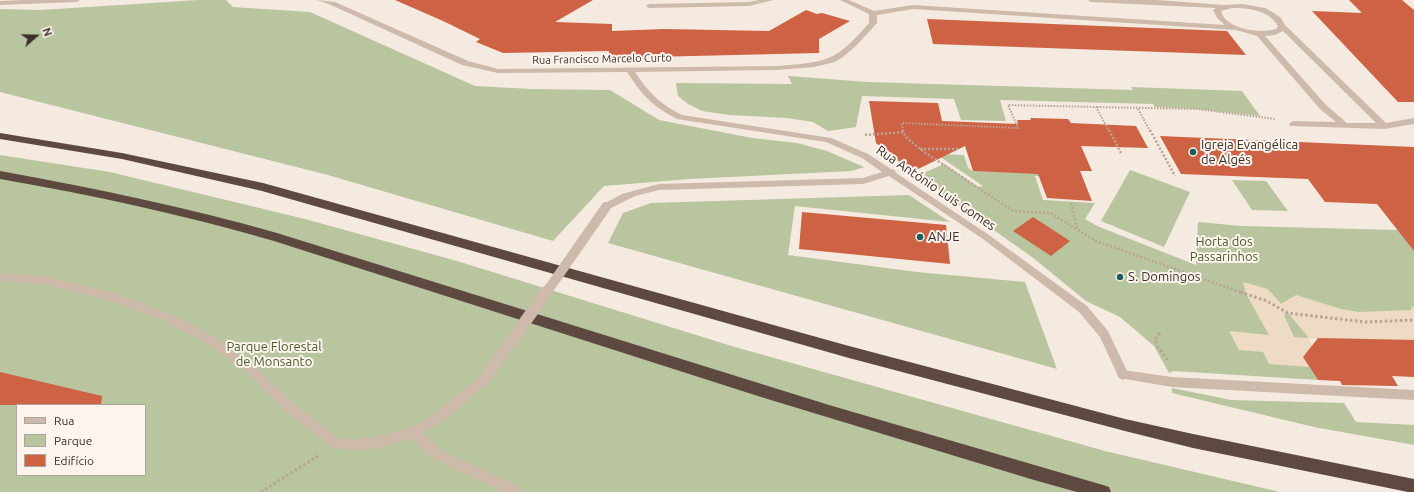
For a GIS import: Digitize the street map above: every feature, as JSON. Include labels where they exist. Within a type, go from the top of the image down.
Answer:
[{"type":"highway","points":[[0,136],[122,156],[263,187],[841,350],[1089,416],[1193,441],[1414,486]]},
{"type":"highway","points":[[0,175],[96,192],[152,204],[319,250],[806,405],[1020,469],[1104,492]]},
{"type":"street","points":[[0,3],[77,0]]},
{"type":"street","name":"Rua Francisco Marcelo Curto","points":[[320,0],[333,3],[465,63],[498,71],[777,68],[815,64],[830,61],[848,51],[873,23],[873,13]]},
{"type":"street","points":[[649,6],[749,4],[770,0]]},
{"type":"street","points":[[843,0],[873,13],[911,4],[1144,24],[1236,28],[1260,34],[1272,33],[1279,30],[1282,26]]},
{"type":"street","points":[[1091,0],[1180,2],[1221,6],[1235,4],[1259,8],[1274,15],[1281,21],[1282,26],[1384,126]]},
{"type":"street","points":[[1259,8],[1263,0]]},
{"type":"street","points":[[1221,6],[1217,10],[1217,16],[1222,21],[1236,28]]},
{"type":"street","points":[[1260,34],[1323,107],[1346,126]]},
{"type":"street","name":"Rua António Luis Gomes","points":[[629,69],[646,96],[658,106],[680,117],[781,132],[832,142],[865,156],[892,172],[986,237],[1083,309],[1104,334],[1123,375],[1172,382],[1414,395]]},
{"type":"street","points":[[1293,124],[1384,126],[1414,120]]},
{"type":"street","points":[[0,277],[44,280],[110,296],[171,319],[215,343],[249,368],[289,407],[337,444],[358,445],[384,441],[412,432],[434,421],[484,380],[606,207],[621,197],[641,190],[659,187],[863,181],[892,172]]},
{"type":"street","points":[[412,432],[440,456],[517,492]]},
{"type":"path","points":[[1293,124],[1268,117],[1197,109],[1008,105],[1018,128],[902,123],[903,132],[906,138],[1013,211],[1050,213],[1096,241],[1267,301],[1288,313],[1365,322],[1414,320]]},
{"type":"path","points":[[1096,107],[1121,153]]},
{"type":"path","points":[[1138,108],[1175,176]]},
{"type":"path","points":[[832,142],[864,135],[903,132]]},
{"type":"path","points":[[920,149],[960,149]]},
{"type":"path","points":[[1071,203],[1077,230]]},
{"type":"path","points":[[1160,333],[1155,340],[1157,346],[1164,354]]},
{"type":"path","points":[[261,492],[337,444]]},
{"type":"green space","points":[[199,0],[226,0],[233,7],[310,12],[475,86],[531,89],[610,90],[659,120],[752,138],[797,143],[827,151],[864,167],[852,171],[690,179],[604,186],[553,241],[328,175],[0,92],[0,9],[40,10]]},
{"type":"green space","points":[[788,76],[868,82],[1133,90],[1131,87],[1242,91],[1260,116],[1197,109],[1155,107],[1153,104],[1000,100],[1006,121],[961,120],[954,99],[862,96],[856,127],[828,131],[813,122],[787,118],[729,115],[702,111],[688,104],[678,96],[676,83],[792,84]]},
{"type":"green space","name":"Horta dos Passarinhos","points":[[936,154],[964,155],[968,168],[973,171],[1027,173],[1080,171],[1083,178],[1035,176],[1043,200],[1095,203],[1085,219],[1097,226],[1196,265],[1198,222],[1242,226],[1398,230],[1414,251],[1414,340],[1308,338],[1312,345],[1303,357],[1318,380],[1173,371],[1169,373],[1154,346],[1120,317],[1086,301],[1032,257],[917,176],[944,164],[978,187],[983,186]]},
{"type":"green space","name":"Parque Florestal de Monsanto","points":[[0,155],[110,172],[305,219],[457,261],[735,347],[1105,451],[1280,492],[0,492]]},
{"type":"green space","points":[[1130,170],[1190,192],[1164,247],[1101,221]]},
{"type":"green space","points":[[1232,180],[1266,181],[1288,211],[1252,210]]},
{"type":"green space","points":[[909,195],[950,222],[795,206],[788,255],[917,272],[1025,282],[1057,369],[608,243],[623,213],[651,203]]},
{"type":"green space","points":[[1172,388],[1231,400],[1344,403],[1356,422],[1414,425],[1414,445],[1314,427],[1172,393]]},
{"type":"shaded area","points":[[1243,282],[1268,289],[1281,304],[1296,295],[1341,309],[1359,312],[1411,310],[1412,306],[1414,307],[1414,340],[1309,338],[1312,345],[1303,357],[1309,367],[1269,364],[1263,352],[1239,350],[1229,331],[1269,335],[1246,294]],"holes":[[[1288,313],[1308,337],[1294,337],[1284,315]]]},
{"type":"building","points":[[395,0],[593,0],[555,22],[612,24],[612,31],[664,29],[769,31],[806,10],[817,14],[822,13],[850,21],[819,39],[819,53],[608,58],[609,51],[503,53],[476,42],[480,39]]},
{"type":"building","points":[[1349,0],[1402,0],[1414,10],[1414,102],[1398,102],[1312,11],[1362,13]]},
{"type":"building","points":[[927,19],[1227,31],[1246,55],[933,44]]},
{"type":"building","points":[[869,101],[938,103],[942,121],[1018,124],[1017,120],[1031,120],[1030,118],[1068,119],[1071,123],[1136,126],[1148,148],[1081,146],[1092,171],[1080,171],[1092,201],[1047,198],[1038,174],[973,171],[965,146],[912,172],[876,143]]},
{"type":"building","points":[[1160,136],[1414,147],[1414,251],[1377,204],[1325,202],[1308,179],[1181,174]]},
{"type":"building","points":[[802,212],[946,225],[950,264],[799,249]]},
{"type":"building","points":[[1033,217],[1070,241],[1051,256],[1013,231]]},
{"type":"building","points":[[1318,338],[1414,340],[1414,377],[1392,376],[1398,386],[1342,385],[1340,381],[1318,380],[1303,357]]},
{"type":"building","points":[[0,372],[102,396],[101,404],[0,405]]},
{"type":"place","name":"Igreja Evangélica de Algés","points":[[1193,152]]},
{"type":"place","name":"ANJE","points":[[920,237]]},
{"type":"place","name":"S. Domingos","points":[[1120,277]]}]
